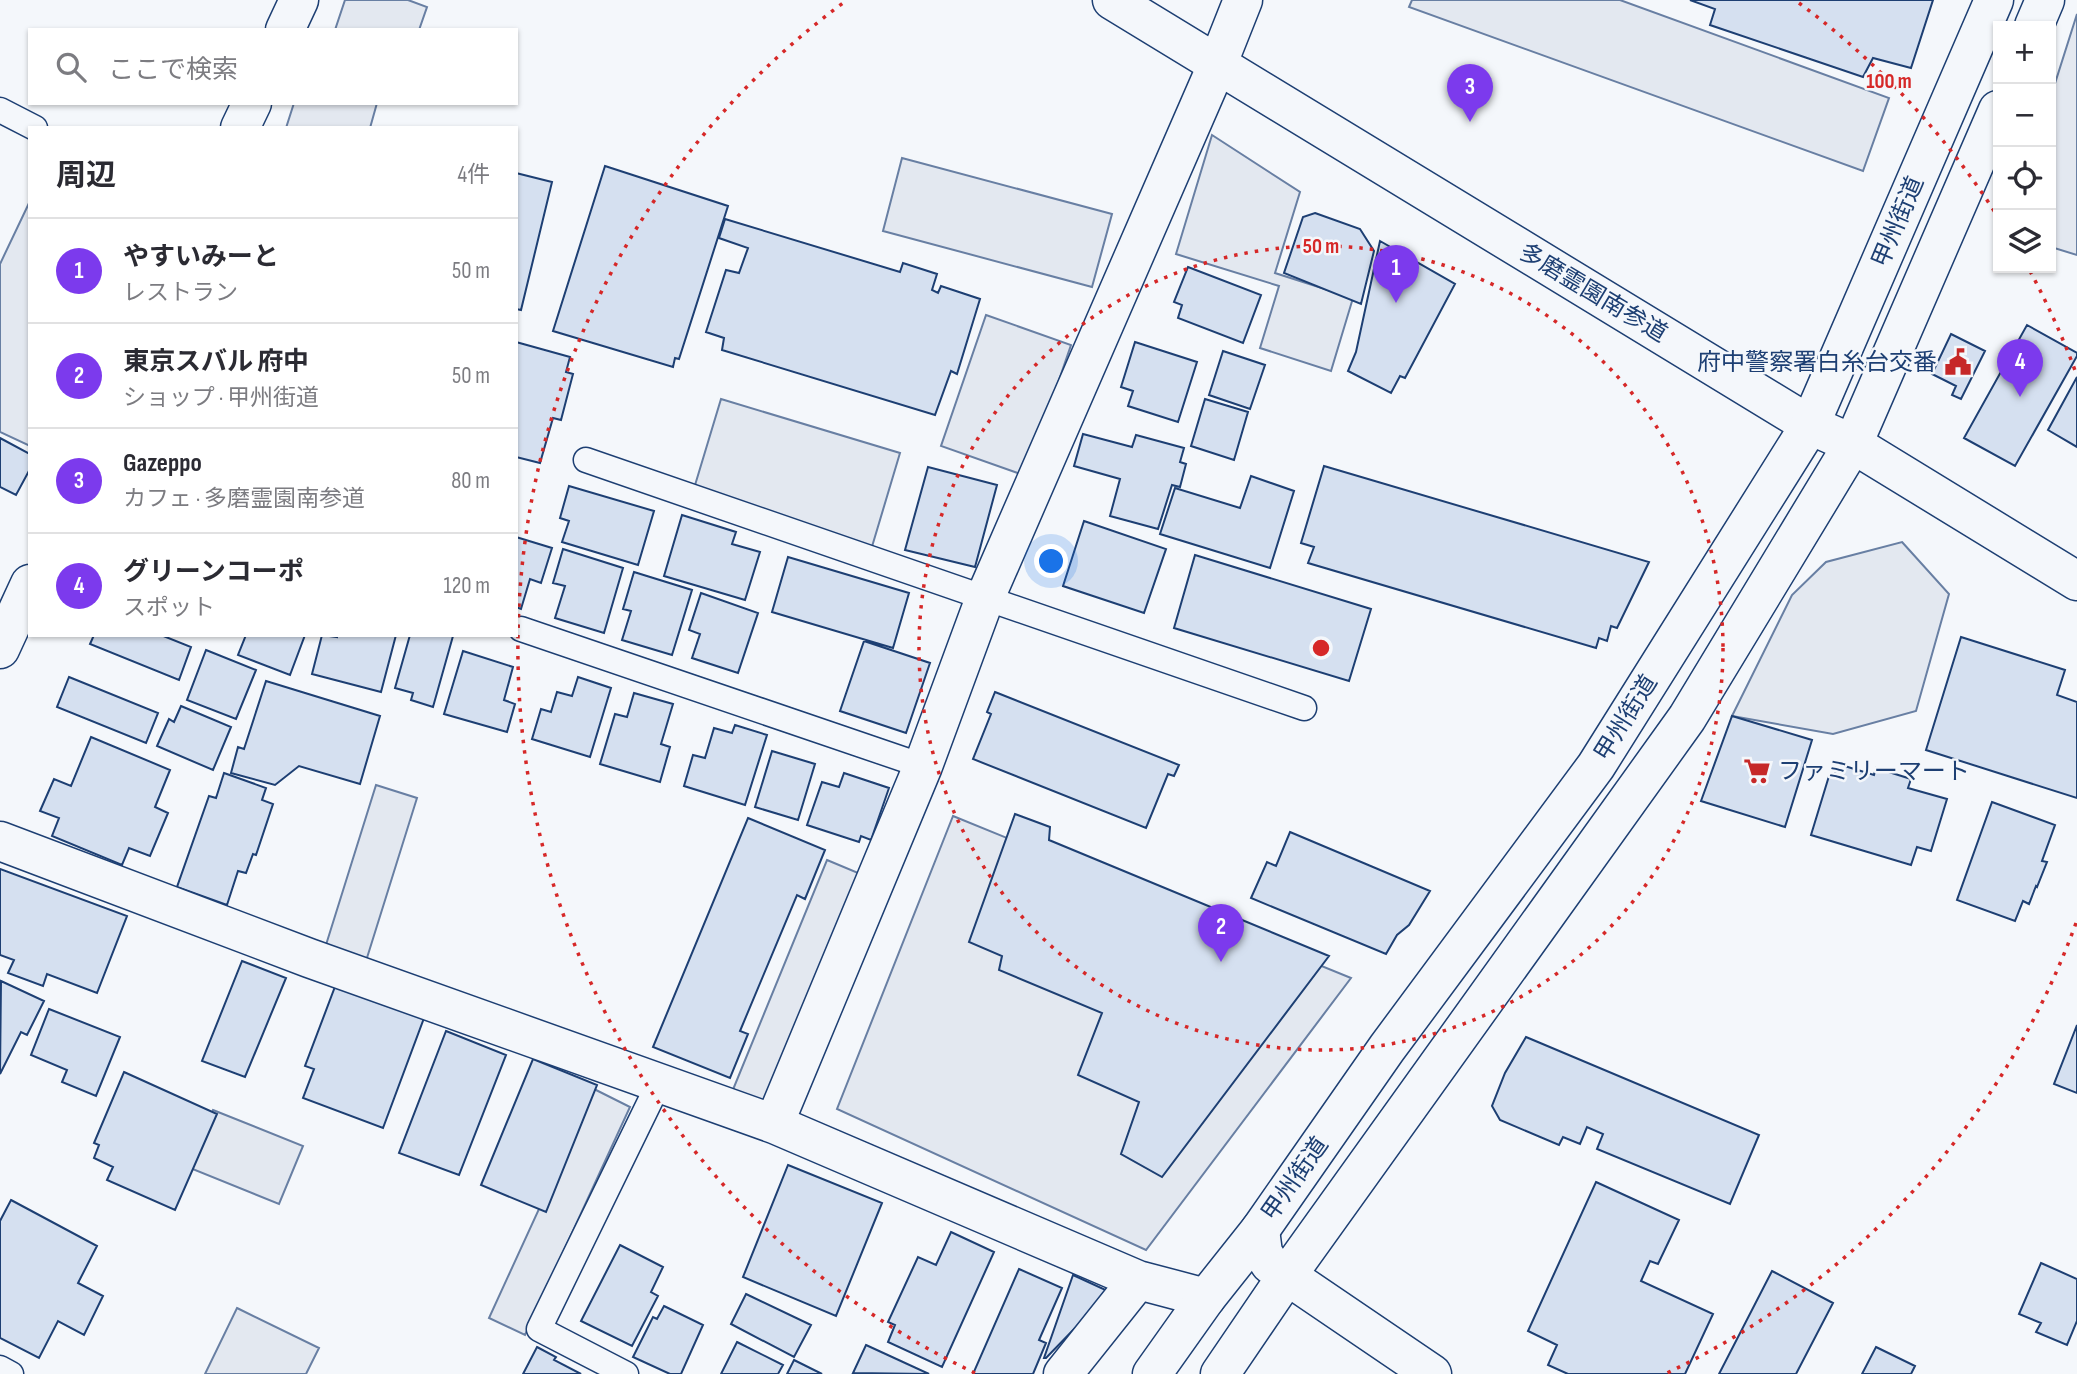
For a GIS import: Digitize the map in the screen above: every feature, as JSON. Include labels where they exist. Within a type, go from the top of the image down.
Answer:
[{"type":"main road","points":[[286,28],[299,0]]},
{"type":"main road","name":"多磨霊園南参道","points":[[1112,0],[1810,425],[1853,444],[2077,581]]},
{"type":"main road","points":[[774,1124],[923,766],[985,598],[1243,0]]},
{"type":"main road","name":"甲州街道","points":[[1152,1374],[1206,1298],[1260,1230],[1387,1048],[1596,766],[1810,425],[1994,0]]},
{"type":"main road","points":[[2036,21],[2045,0]]},
{"type":"main road","points":[[241,126],[251,105]]},
{"type":"main road","name":"甲州街道","points":[[1220,1374],[1286,1277],[1687,718],[1853,444],[1993,122]]},
{"type":"main road","points":[[0,649],[28,588]]},
{"type":"main road","points":[[0,841],[309,958],[774,1124],[1138,1280],[1206,1298]]},
{"type":"main road","points":[[1260,1230],[1263,1253],[1269,1264],[1432,1374]]},
{"type":"main road","points":[[1062,1374],[1138,1280]]},
{"type":"lane","points":[[0,110],[31,126]]},
{"type":"lane","points":[[586,460],[1304,708]]},
{"type":"lane","points":[[521,629],[923,766]]},
{"type":"lane","points":[[626,1374],[538,1329],[659,1083]]},
{"type":"lane","points":[[0,1368],[11,1374]]},
{"type":"shaded area","points":[[345,0],[408,0],[427,7],[420,28],[336,28]]},
{"type":"shaded area","points":[[1412,0],[1620,0],[1889,98],[1863,171],[1409,7]]},
{"type":"shaded area","points":[[2077,14],[2077,255],[2056,249],[2056,80]]},
{"type":"shaded area","points":[[293,105],[376,105],[371,126],[287,126]]},
{"type":"shaded area","points":[[1212,135],[1300,192],[1275,273],[1353,298],[1331,371],[1260,348],[1279,286],[1176,254]]},
{"type":"shaded area","points":[[902,158],[1112,214],[1092,287],[883,231]]},
{"type":"shaded area","points":[[28,205],[28,445],[0,432],[0,264]]},
{"type":"shaded area","points":[[986,315],[1071,345],[1026,476],[941,446]]},
{"type":"shaded area","points":[[721,399],[900,453],[868,560],[689,505]]},
{"type":"shaded area","points":[[1902,542],[1949,594],[1916,711],[1833,734],[1732,716],[1792,595],[1826,562]]},
{"type":"shaded area","points":[[376,785],[417,798],[366,961],[325,948]]},
{"type":"shaded area","points":[[953,816],[1351,978],[1146,1250],[837,1109]]},
{"type":"shaded area","points":[[827,860],[863,875],[768,1107],[732,1092]]},
{"type":"shaded area","points":[[594,1089],[630,1107],[525,1335],[489,1318]]},
{"type":"shaded area","points":[[213,1110],[303,1146],[279,1204],[190,1168]]},
{"type":"shaded area","points":[[237,1308],[319,1348],[306,1374],[205,1374]]},
{"type":"building","points":[[1690,0],[1933,0],[1911,68],[1873,58],[1863,77],[1710,25],[1715,9]]},
{"type":"building","points":[[605,166],[728,206],[679,359],[675,358],[673,367],[553,331]]},
{"type":"building","points":[[518,174],[552,182],[521,310],[518,309]]},
{"type":"building","points":[[1315,213],[1360,229],[1374,251],[1361,304],[1284,273],[1303,217]]},
{"type":"building","points":[[725,219],[900,272],[903,263],[937,274],[932,290],[938,293],[941,286],[980,299],[957,374],[951,371],[935,415],[722,350],[724,338],[706,332],[726,270],[739,273],[748,248],[719,238]]},
{"type":"building","points":[[1380,241],[1455,284],[1405,378],[1400,376],[1391,393],[1348,371],[1356,352]]},
{"type":"building","points":[[1188,267],[1261,295],[1243,343],[1178,318],[1182,305],[1174,302]]},
{"type":"building","points":[[2027,325],[2077,353],[2077,356],[2015,466],[1964,438]]},
{"type":"building","name":"府中警察署白糸台交番","points":[[1951,334],[1985,351],[1961,399],[1952,395],[1956,386],[1932,374]]},
{"type":"building","points":[[1135,342],[1197,362],[1178,422],[1128,406],[1133,391],[1121,387]]},
{"type":"building","points":[[518,343],[570,357],[566,372],[573,374],[561,420],[553,418],[540,463],[518,458]]},
{"type":"building","points":[[1223,351],[1265,365],[1250,409],[1209,395]]},
{"type":"building","points":[[2077,377],[2077,447],[2048,430]]},
{"type":"building","points":[[1205,399],[1248,412],[1234,460],[1191,446]]},
{"type":"building","points":[[1083,434],[1132,447],[1136,435],[1184,448],[1180,462],[1186,464],[1180,487],[1172,485],[1158,529],[1110,516],[1120,479],[1074,466]]},
{"type":"building","points":[[0,438],[28,453],[28,473],[16,495],[0,487]]},
{"type":"building","points":[[1324,466],[1649,562],[1617,628],[1611,626],[1607,641],[1599,638],[1596,648],[1308,563],[1314,547],[1301,543]]},
{"type":"building","points":[[928,467],[997,485],[975,567],[905,550]]},
{"type":"building","points":[[1251,476],[1294,491],[1270,568],[1160,534],[1175,488],[1240,508]]},
{"type":"building","points":[[569,486],[654,511],[638,565],[562,542],[569,521],[560,518]]},
{"type":"building","points":[[682,515],[736,532],[732,544],[760,552],[745,600],[664,576]]},
{"type":"building","points":[[1084,521],[1166,549],[1144,613],[1063,586]]},
{"type":"building","points":[[518,538],[552,548],[541,583],[530,579],[521,609],[518,608]]},
{"type":"building","points":[[563,549],[623,568],[604,633],[555,618],[565,586],[553,583]]},
{"type":"building","points":[[1195,555],[1371,609],[1349,681],[1174,628]]},
{"type":"building","points":[[788,557],[909,593],[893,648],[772,612]]},
{"type":"building","points":[[634,572],[692,590],[672,655],[622,640],[631,611],[623,609]]},
{"type":"building","points":[[701,593],[758,613],[738,673],[692,658],[700,634],[689,630]]},
{"type":"building","points":[[93,637],[166,637],[191,647],[179,680],[90,644]]},
{"type":"building","points":[[245,637],[304,637],[290,675],[238,655]]},
{"type":"building","points":[[321,637],[395,637],[381,692],[312,674]]},
{"type":"building","points":[[409,637],[453,637],[433,707],[411,700],[413,693],[395,688]]},
{"type":"building","points":[[1961,637],[2065,670],[2057,695],[2077,702],[2077,798],[1926,750]]},
{"type":"building","points":[[864,641],[930,663],[906,733],[840,711]]},
{"type":"building","points":[[206,650],[256,670],[236,719],[187,700]]},
{"type":"building","points":[[463,651],[513,667],[504,700],[515,704],[507,732],[444,714]]},
{"type":"building","points":[[69,677],[158,713],[146,743],[57,707]]},
{"type":"building","points":[[578,677],[611,688],[590,757],[532,739],[541,709],[551,712],[557,692],[572,696]]},
{"type":"building","points":[[266,681],[380,716],[360,784],[299,766],[275,785],[231,773],[238,747],[244,749]]},
{"type":"building","points":[[995,692],[1179,765],[1174,776],[1168,774],[1146,828],[973,759],[991,714],[987,712]]},
{"type":"building","points":[[634,693],[673,704],[661,744],[670,747],[660,782],[600,764],[615,714],[627,717]]},
{"type":"building","points":[[181,706],[231,727],[213,770],[157,746],[169,719],[174,722]]},
{"type":"building","name":"ファミリーマート","points":[[1732,716],[1812,740],[1785,827],[1701,801]]},
{"type":"building","points":[[735,725],[767,735],[745,805],[684,786],[693,755],[705,758],[714,728],[732,733]]},
{"type":"building","points":[[91,737],[170,770],[155,807],[168,813],[150,856],[129,848],[122,865],[52,836],[59,818],[40,811],[54,779],[71,786]]},
{"type":"building","points":[[772,751],[815,764],[798,820],[755,807]]},
{"type":"building","points":[[1838,764],[1874,775],[1876,768],[1911,779],[1908,788],[1947,799],[1931,851],[1917,847],[1911,865],[1811,835],[1829,776],[1834,776]]},
{"type":"building","points":[[224,773],[266,788],[262,800],[273,804],[256,855],[253,854],[246,873],[238,871],[227,905],[177,887],[209,796],[216,798]]},
{"type":"building","points":[[844,773],[889,788],[871,840],[861,836],[859,842],[807,825],[822,782],[839,787]]},
{"type":"building","points":[[1992,802],[2055,825],[2042,861],[2047,862],[2037,887],[2029,904],[2023,901],[2015,921],[1957,900]]},
{"type":"building","points":[[1015,814],[1050,827],[1049,840],[1329,956],[1162,1177],[1121,1154],[1139,1102],[1078,1075],[1102,1013],[999,970],[1002,956],[969,942]]},
{"type":"building","points":[[748,818],[825,850],[805,899],[797,895],[740,1031],[748,1034],[730,1078],[653,1047]]},
{"type":"building","points":[[1290,832],[1430,891],[1409,925],[1397,935],[1386,954],[1251,898],[1267,862],[1276,866]]},
{"type":"building","points":[[0,869],[127,916],[97,993],[47,974],[43,986],[8,973],[14,960],[0,955]]},
{"type":"building","points":[[242,961],[286,978],[245,1077],[202,1061]]},
{"type":"building","points":[[1,981],[44,1001],[27,1035],[21,1032],[0,1074]]},
{"type":"building","points":[[336,984],[424,1018],[383,1128],[303,1098],[314,1069],[305,1066]]},
{"type":"building","points":[[49,1009],[120,1037],[96,1096],[62,1082],[67,1070],[31,1055]]},
{"type":"building","points":[[2077,1025],[2077,1093],[2054,1084]]},
{"type":"building","points":[[446,1031],[506,1055],[459,1175],[399,1153]]},
{"type":"building","points":[[1526,1037],[1759,1135],[1730,1204],[1597,1149],[1603,1134],[1587,1127],[1580,1144],[1563,1137],[1559,1145],[1500,1120],[1492,1106],[1505,1073]]},
{"type":"building","points":[[533,1059],[597,1085],[546,1212],[481,1185]]},
{"type":"building","points":[[124,1072],[217,1114],[175,1210],[107,1180],[113,1167],[94,1158],[99,1145],[94,1143]]},
{"type":"building","points":[[788,1165],[882,1203],[836,1316],[743,1277]]},
{"type":"building","points":[[1596,1182],[1679,1220],[1658,1264],[1650,1261],[1641,1281],[1713,1314],[1685,1374],[1568,1374],[1548,1365],[1557,1345],[1528,1331]]},
{"type":"building","points":[[11,1200],[97,1246],[78,1283],[103,1296],[84,1335],[58,1321],[39,1358],[0,1338],[0,1221]]},
{"type":"building","points":[[951,1232],[994,1252],[942,1367],[888,1342],[895,1325],[888,1322],[918,1257],[936,1265]]},
{"type":"building","points":[[620,1245],[663,1267],[651,1292],[658,1296],[632,1346],[581,1321]]},
{"type":"building","points":[[2041,1263],[2077,1279],[2077,1321],[2067,1345],[2036,1332],[2041,1323],[2019,1314]]},
{"type":"building","points":[[1019,1269],[1062,1288],[1039,1340],[1046,1343],[1033,1374],[973,1374]]},
{"type":"building","points":[[1772,1271],[1833,1303],[1796,1374],[1719,1374]]},
{"type":"building","points":[[1073,1275],[1110,1292],[1044,1358]]},
{"type":"building","points":[[746,1294],[811,1325],[794,1357],[731,1324]]},
{"type":"building","points":[[664,1306],[703,1325],[681,1374],[670,1374],[633,1357],[653,1317],[657,1319]]},
{"type":"building","points":[[737,1342],[783,1365],[778,1374],[721,1374]]},
{"type":"building","points":[[866,1345],[929,1374],[853,1373]]},
{"type":"building","points":[[537,1347],[556,1357],[554,1360],[581,1374],[523,1374]]},
{"type":"building","points":[[1876,1347],[1915,1366],[1911,1374],[1862,1374]]},
{"type":"building","points":[[794,1360],[822,1374],[787,1374]]},
{"type":"place","name":"Gazeppo","points":[[1470,122]]},
{"type":"place","name":"やすいみーと","points":[[1396,303]]},
{"type":"place","name":"府中警察署白糸台交番","points":[[1958,362]]},
{"type":"place","name":"グリーンコーポ","points":[[2020,397]]},
{"type":"place","name":"ファミリーマート","points":[[1757,771]]},
{"type":"place","name":"東京スバル 府中","points":[[1221,962]]}]
